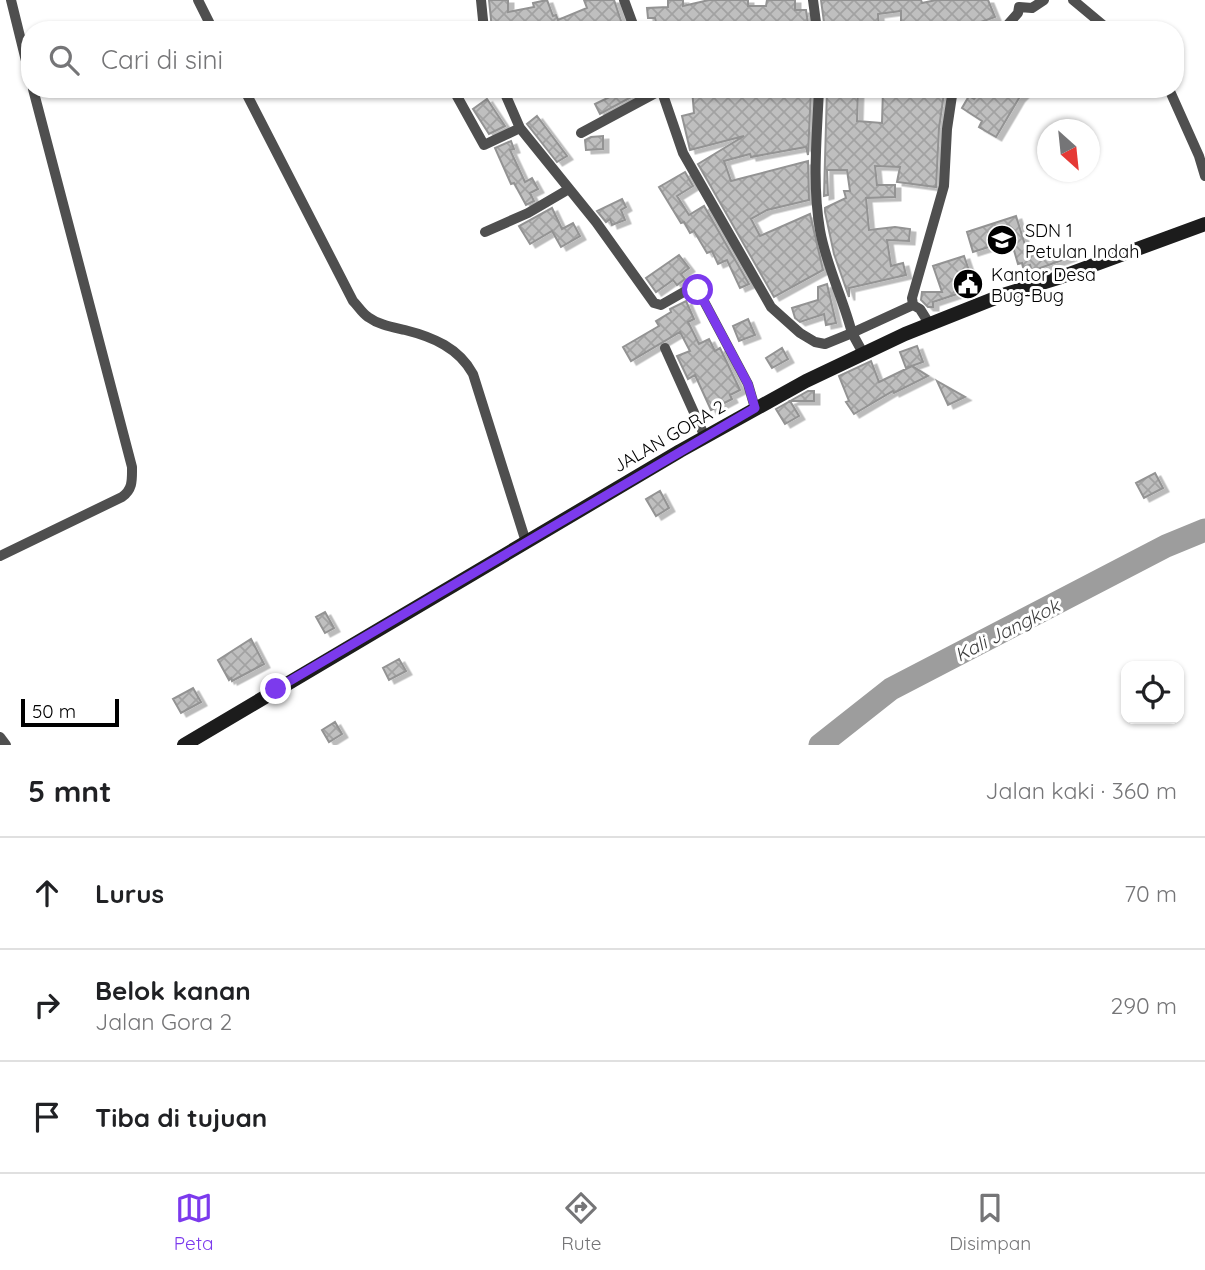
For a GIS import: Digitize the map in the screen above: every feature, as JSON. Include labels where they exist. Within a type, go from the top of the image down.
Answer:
[{"type":"street","points":[[11,0],[21,40]]},
{"type":"street","points":[[198,0],[208,21]]},
{"type":"street","points":[[481,0],[483,21]]},
{"type":"street","points":[[624,0],[632,21]]},
{"type":"street","points":[[813,0],[816,21]]},
{"type":"street","points":[[1011,21],[1018,4],[1032,8],[1044,0]]},
{"type":"street","points":[[1073,0],[1098,21]]},
{"type":"street","points":[[0,556],[122,497],[132,485],[132,467],[35,98]]},
{"type":"street","points":[[249,98],[353,301],[366,316],[378,323],[441,342],[467,362],[526,542]]},
{"type":"street","points":[[461,98],[484,145],[520,128]]},
{"type":"street","points":[[507,98],[520,128],[618,251],[656,304],[661,305],[689,289],[698,290],[748,384],[755,408]]},
{"type":"street","points":[[582,133],[645,98]]},
{"type":"street","points":[[664,98],[684,153],[771,307],[800,333],[815,342],[825,344],[913,304]]},
{"type":"street","points":[[819,98],[816,150],[820,226],[832,278],[852,333],[863,353]]},
{"type":"street","points":[[930,325],[920,309],[913,304],[912,298],[944,186],[952,98]]},
{"type":"street","points":[[1174,98],[1205,176]]},
{"type":"street","points":[[485,232],[528,213],[569,190]]},
{"type":"street","name":"JALAN GORA 2","points":[[184,745],[755,408],[863,353],[1003,295],[1061,277],[1205,224]]},
{"type":"street","points":[[665,348],[705,437]]},
{"type":"street","points":[[0,737],[6,745]]},
{"type":"building","points":[[489,0],[508,0],[508,12],[534,7],[533,3],[547,0],[553,16],[556,15],[558,20],[587,8],[584,0],[614,0],[621,21],[491,21]]},
{"type":"building","points":[[668,0],[683,0],[683,6],[709,0],[748,0],[748,6],[766,6],[767,0],[795,0],[795,10],[806,10],[808,21],[656,21],[655,18],[648,18],[647,8],[668,7]]},
{"type":"building","points":[[821,0],[921,0],[922,3],[936,0],[988,0],[995,17],[984,21],[901,21],[901,11],[878,14],[878,21],[824,21]]},
{"type":"building","points":[[608,98],[629,98],[600,114],[595,104]]},
{"type":"building","points":[[693,98],[811,98],[808,155],[806,147],[751,157],[750,154],[724,161],[731,181],[808,161],[809,200],[767,210],[751,219],[760,236],[810,214],[823,270],[774,297],[698,164],[744,136],[690,150],[682,116],[694,113]]},
{"type":"building","points":[[827,98],[858,98],[857,121],[882,123],[883,98],[943,98],[936,187],[897,182],[900,167],[875,166],[877,185],[895,185],[895,197],[866,198],[869,230],[895,227],[910,229],[909,241],[887,240],[891,266],[903,263],[906,275],[849,288],[849,297],[834,254],[825,212],[825,208],[846,198],[844,191],[850,191],[847,170],[827,170],[828,195],[824,196]]},
{"type":"building","points":[[968,98],[1019,98],[996,137],[979,127],[982,121],[962,108]]},
{"type":"building","points":[[487,99],[505,126],[489,134],[473,109]]},
{"type":"building","points":[[537,116],[567,156],[557,162],[527,124]]},
{"type":"building","points":[[603,136],[603,149],[586,150],[585,140]]},
{"type":"building","points":[[511,141],[514,149],[510,150],[525,182],[532,178],[538,189],[530,193],[534,201],[526,205],[514,183],[511,184],[495,148]]},
{"type":"building","points":[[685,172],[693,186],[677,196],[689,215],[704,206],[749,284],[740,288],[727,260],[718,264],[712,251],[707,253],[694,231],[690,233],[684,222],[681,223],[659,187]]},
{"type":"building","points":[[622,199],[626,207],[621,210],[625,220],[612,225],[610,219],[606,222],[597,211]]},
{"type":"building","points":[[552,208],[562,229],[573,223],[580,236],[561,247],[552,231],[530,244],[519,226]]},
{"type":"building","points":[[1016,216],[1026,248],[1035,245],[1038,255],[1066,245],[1071,257],[1032,271],[1030,265],[1023,267],[1022,263],[1018,264],[1011,240],[973,252],[967,232]]},
{"type":"building","points":[[679,255],[689,268],[681,274],[685,279],[677,285],[673,280],[656,292],[646,278]]},
{"type":"building","points":[[964,256],[975,288],[933,302],[933,307],[928,307],[921,300],[922,292],[942,292],[933,266]]},
{"type":"building","points":[[827,284],[836,323],[826,325],[824,314],[800,322],[795,318],[792,308],[818,300],[818,287]]},
{"type":"building","points":[[686,301],[694,319],[688,322],[699,344],[709,339],[715,351],[720,348],[740,390],[730,395],[732,399],[711,410],[695,375],[688,379],[677,356],[690,351],[680,332],[631,361],[623,347],[659,326],[656,321],[671,312],[670,309]]},
{"type":"building","points":[[748,319],[755,335],[739,341],[733,326]]},
{"type":"building","points":[[917,346],[923,362],[906,368],[900,352]]},
{"type":"building","points":[[782,348],[788,359],[772,368],[766,358]]},
{"type":"building","points":[[871,361],[879,382],[912,366],[928,376],[894,393],[893,391],[854,414],[846,402],[849,401],[839,376]]},
{"type":"building","points":[[937,381],[965,397],[948,405]]},
{"type":"building","points":[[808,391],[814,391],[814,401],[790,401]]},
{"type":"building","points":[[790,401],[799,416],[785,424],[776,409]]},
{"type":"building","points":[[1155,473],[1163,488],[1144,498],[1136,483]]},
{"type":"building","points":[[660,491],[669,508],[656,516],[646,499]]},
{"type":"building","points":[[325,612],[334,628],[325,633],[316,617]]},
{"type":"building","points":[[251,639],[264,664],[232,681],[231,678],[229,680],[218,660]]},
{"type":"building","points":[[399,659],[406,671],[389,680],[383,668]]},
{"type":"building","points":[[193,688],[201,702],[181,713],[173,699]]},
{"type":"building","points":[[335,722],[342,734],[329,742],[322,730]]},
{"type":"waterway","name":"Kali Jangkok","points":[[820,745],[891,689],[1166,546],[1205,530]]},
{"type":"place","name":"SDN 1 Petulan Indah","points":[[1002,240]]},
{"type":"place","name":"Kantor Desa Bug-Bug","points":[[968,284]]},
{"type":"route","points":[[276,689],[755,408],[748,384],[698,290]]}]
